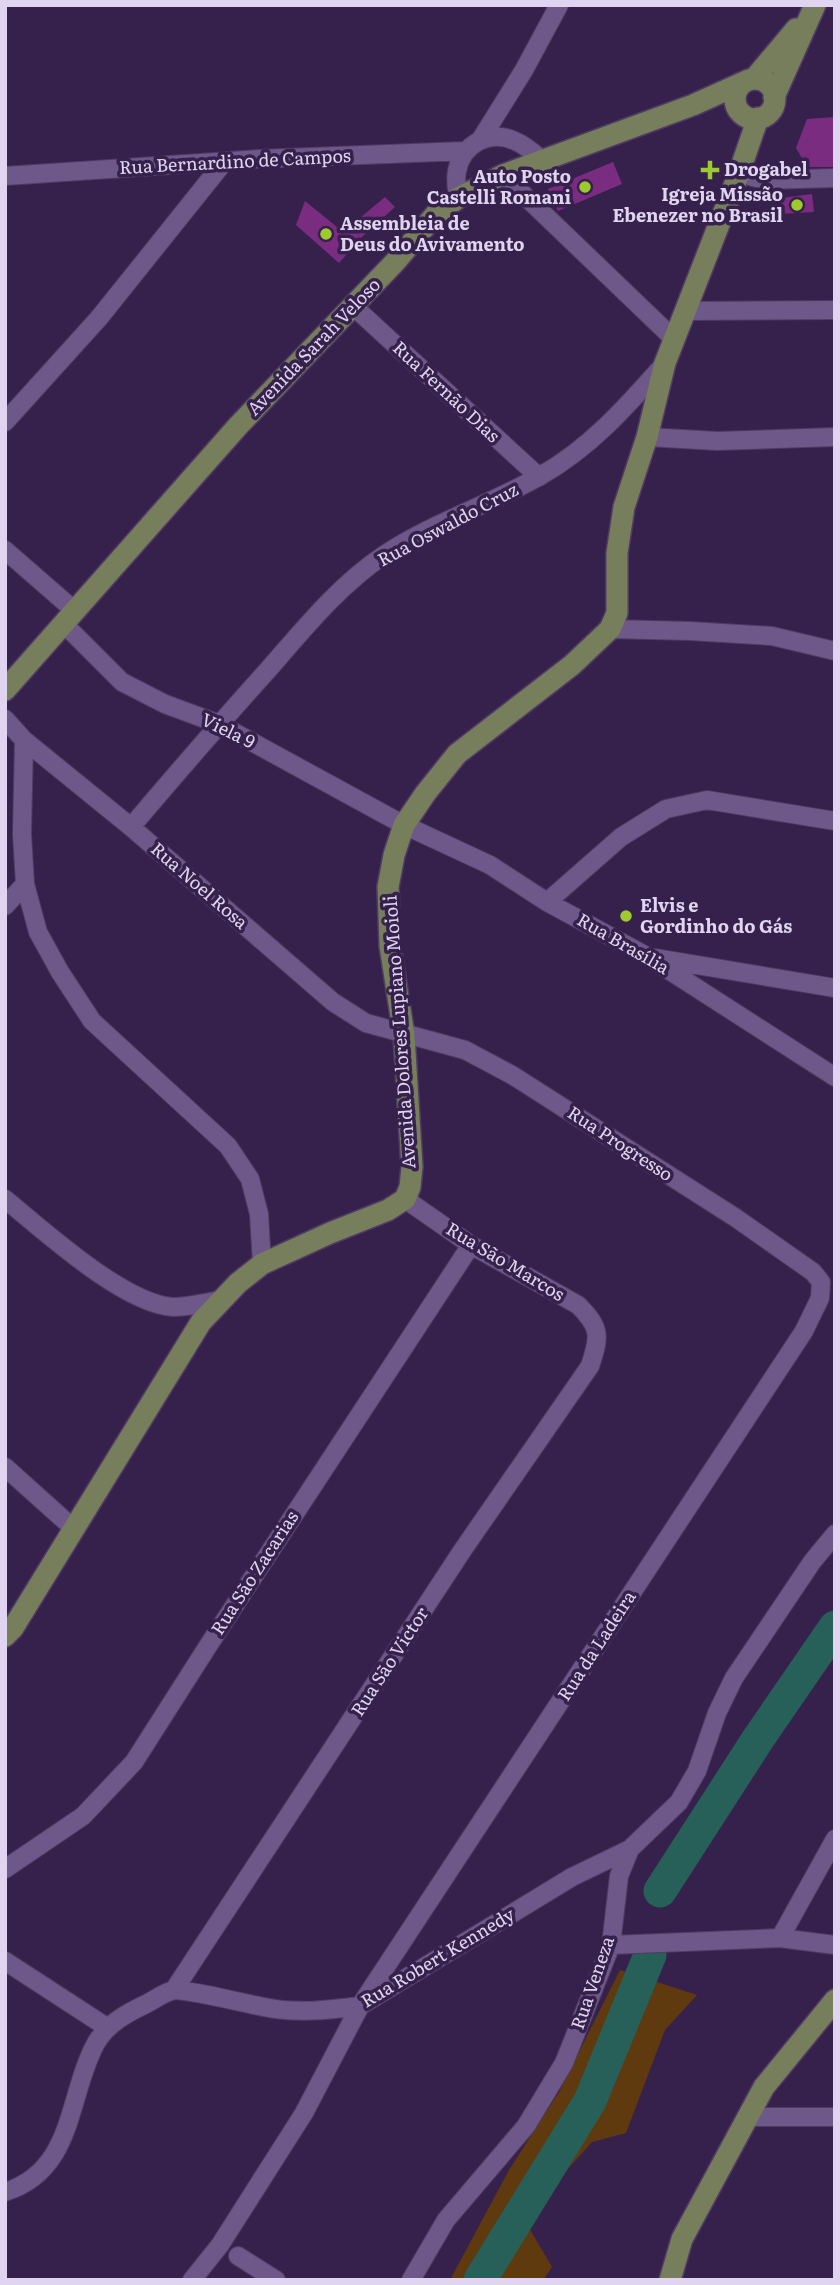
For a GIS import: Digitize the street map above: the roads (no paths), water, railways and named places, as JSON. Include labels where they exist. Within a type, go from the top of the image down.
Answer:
[{"type":"main road","name":"Avenida Sarah Veloso","points":[[5,690],[238,426],[397,261],[435,215],[458,198],[503,175],[749,81],[814,7]]},
{"type":"main road","name":"Avenida Sarah Veloso","points":[[774,97],[814,7]]},
{"type":"main road","points":[[749,81],[765,82],[773,91],[772,108],[749,116],[735,103],[739,86],[749,81]]},
{"type":"main road","name":"Avenida Sarah Veloso","points":[[692,105],[749,116]]},
{"type":"main road","points":[[610,629],[617,613],[617,553],[624,507],[647,437],[665,363],[739,173],[749,116]]},
{"type":"main road","name":"Avenida Dolores Lupiano Moioli","points":[[405,1199],[410,1187],[412,1167],[404,1035],[390,946],[388,887],[394,855],[404,825],[457,754],[572,665],[610,629]]},
{"type":"main road","points":[[5,1636],[13,1628],[201,1322],[262,1264],[388,1210],[405,1199]]},
{"type":"main road","points":[[670,2280],[682,2239],[764,2087],[835,2000]]},
{"type":"street","points":[[458,198],[456,173],[465,151],[481,139],[524,70],[558,5]]},
{"type":"street","points":[[481,139],[505,137],[517,141],[542,160]]},
{"type":"street","name":"Rua Bernardino de Campos","points":[[5,176],[259,159],[465,151]]},
{"type":"street","points":[[5,422],[99,318],[224,162]]},
{"type":"street","points":[[739,173],[764,180],[835,178]]},
{"type":"street","points":[[503,175],[675,340]]},
{"type":"street","name":"Rua Fernão Dias","points":[[353,306],[539,477]]},
{"type":"street","points":[[687,311],[835,310]]},
{"type":"street","name":"Rua Oswaldo Cruz","points":[[131,827],[326,604],[384,555],[539,477],[583,447],[621,413],[665,363]]},
{"type":"street","points":[[647,437],[717,441],[835,437]]},
{"type":"street","name":"Viela 9","points":[[5,550],[69,618],[122,682],[165,704],[219,724],[404,825]]},
{"type":"street","points":[[610,629],[772,636],[835,651]]},
{"type":"street","name":"Rua Noel Rosa","points":[[5,719],[24,740],[131,827],[333,1002],[366,1023],[404,1035]]},
{"type":"street","points":[[24,740],[22,834],[25,884],[38,932],[92,1021],[228,1146],[250,1179],[259,1214],[262,1264]]},
{"type":"street","points":[[547,902],[621,837],[666,809],[707,800],[835,821]]},
{"type":"street","name":"Rua Brasília","points":[[404,825],[490,865],[547,902],[650,958],[835,1077]]},
{"type":"street","points":[[5,906],[25,884]]},
{"type":"street","points":[[650,958],[835,988]]},
{"type":"street","name":"Rua Progresso","points":[[404,1035],[465,1050],[512,1075],[736,1218],[813,1272],[821,1282]]},
{"type":"street","points":[[5,1199],[81,1261],[138,1297],[173,1307],[222,1300]]},
{"type":"street","name":"Rua São Marcos","points":[[405,1199],[471,1245],[578,1305],[591,1318],[598,1331]]},
{"type":"street","name":"Rua São Zacarias","points":[[5,1869],[83,1816],[134,1762],[471,1245]]},
{"type":"street","name":"Rua da Ladeira","points":[[192,2280],[220,2245],[304,2113],[360,2006],[804,1331],[820,1298],[821,1282]]},
{"type":"street","name":"Rua São Victor","points":[[174,1990],[462,1550],[590,1366],[598,1331]]},
{"type":"street","points":[[5,1466],[73,1528]]},
{"type":"street","name":"Rua Veneza","points":[[411,2280],[446,2220],[526,2126],[558,2073],[611,1945],[619,1877],[630,1849],[680,1802],[697,1771],[734,1678],[812,1562],[835,1534]]},
{"type":"street","points":[[780,1938],[835,1839]]},
{"type":"street","name":"Rua Robert Kennedy","points":[[174,1990],[220,1996],[267,2008],[321,2011],[360,2006],[572,1877],[630,1849]]},
{"type":"street","points":[[611,1945],[780,1938],[835,1945]]},
{"type":"street","points":[[5,1961],[108,2028]]},
{"type":"street","points":[[5,2192],[34,2178],[51,2158],[64,2137],[97,2042],[108,2028],[127,2013],[174,1990]]},
{"type":"street","points":[[748,2117],[835,2118]]},
{"type":"street","points":[[238,2256],[276,2280]]},
{"type":"waterway","points":[[660,1891],[758,1739],[835,1627]]},
{"type":"waterway","points":[[480,2280],[590,2101],[650,1955]]},
{"type":"place","name":"Drogabel","points":[[710,170]]},
{"type":"place","name":"Auto Posto Castelli Romani","points":[[585,187]]},
{"type":"place","name":"Igreja Missão Ebenezer no Brasil","points":[[797,205]]},
{"type":"place","name":"Assembleia de Deus do Avivamento","points":[[326,234]]},
{"type":"place","name":"Elvis e Gordinho do Gás","points":[[626,916]]}]
